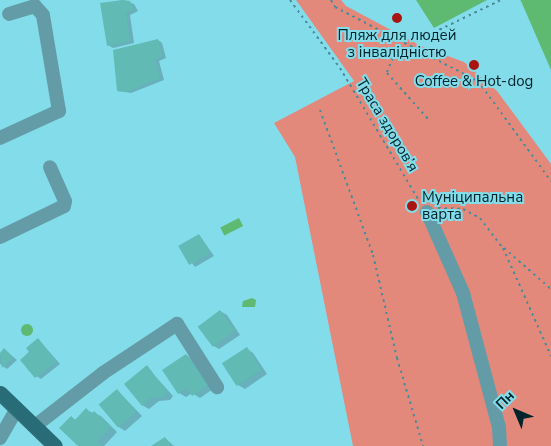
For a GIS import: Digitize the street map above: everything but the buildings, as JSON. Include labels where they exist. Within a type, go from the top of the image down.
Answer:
[{"type":"main road","points":[[0,393],[55,446]]},
{"type":"lane","points":[[0,138],[59,111],[43,15],[36,6],[9,14]]},
{"type":"lane","points":[[0,237],[64,206],[65,201],[50,167]]},
{"type":"lane","points":[[427,212],[463,293],[498,427],[500,446]]},
{"type":"lane","points":[[35,426],[103,373],[177,324],[217,387]]},
{"type":"lane","points":[[0,438],[17,409]]},
{"type":"path","name":"Траса здоров’я","points":[[290,0],[340,68],[427,212]]},
{"type":"path","points":[[330,0],[335,7],[478,81],[551,181]]},
{"type":"path","points":[[416,41],[502,0]]},
{"type":"path","points":[[400,40],[388,73],[429,120]]},
{"type":"path","points":[[320,110],[373,255],[397,358],[423,446]]},
{"type":"path","points":[[427,212],[446,207],[462,210],[480,218],[503,248],[551,289]]},
{"type":"path","points":[[503,248],[551,356]]},
{"type":"shaded area","points":[[296,0],[341,0],[346,6],[421,46],[464,62],[497,91],[551,164],[551,446],[353,446],[295,157],[274,123],[354,81]]},
{"type":"shaded area","points":[[416,0],[487,0],[434,28]]},
{"type":"shaded area","points":[[551,0],[551,70],[521,1]]},
{"type":"shaded area","points":[[239,218],[243,226],[224,236],[220,228]]},
{"type":"shaded area","points":[[252,298],[256,300],[255,307],[242,307],[243,301]]},
{"type":"shaded area","points":[[25,324],[29,324],[33,330],[29,336],[25,336],[21,332],[21,328]]},
{"type":"tram line","points":[[0,402],[45,446]]},
{"type":"place","name":"Пляж для людей з інвалідністю","points":[[397,18]]},
{"type":"place","name":"Coffee & Hot-dog","points":[[474,65]]},
{"type":"place","name":"Муніципальна варта","points":[[412,206]]}]
